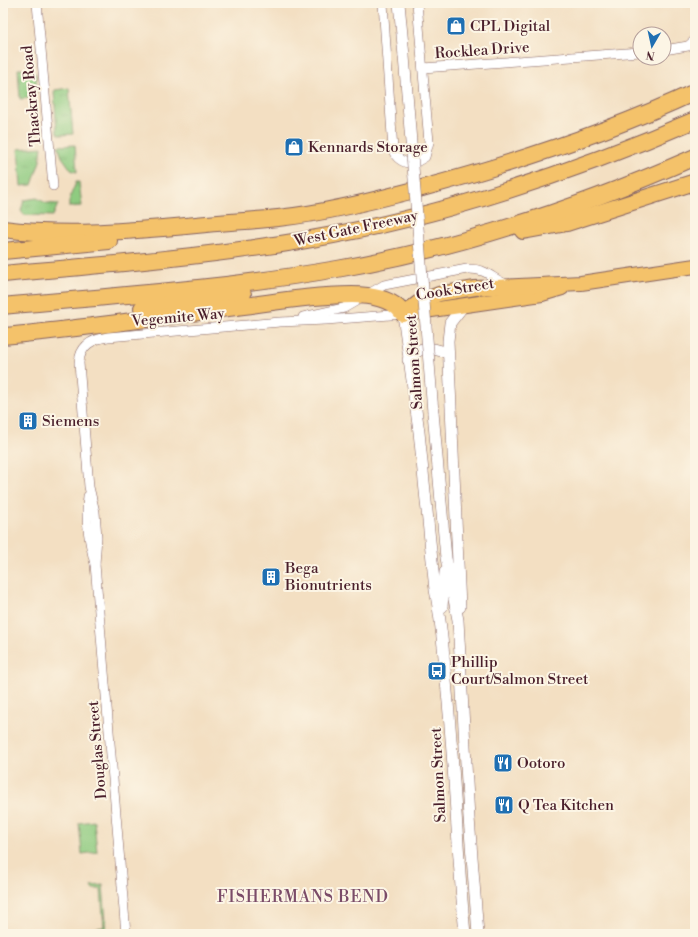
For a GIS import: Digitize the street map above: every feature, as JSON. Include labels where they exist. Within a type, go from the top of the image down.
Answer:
[{"type":"highway","points":[[3,251],[199,231],[279,218],[390,196],[466,176],[562,147],[652,112],[695,92]]},
{"type":"highway","name":"West Gate Freeway","points":[[3,274],[126,263],[230,251],[306,240],[370,227],[451,207],[561,172],[639,144],[695,120]]},
{"type":"highway","points":[[3,329],[262,291],[338,269],[454,242],[523,222],[598,197],[695,157]]},
{"type":"highway","points":[[454,242],[567,223],[695,182]]},
{"type":"highway","points":[[3,228],[33,232],[103,232],[147,230],[279,218]]},
{"type":"highway","points":[[3,306],[168,292],[253,282],[338,269]]},
{"type":"highway","points":[[3,336],[62,330],[300,299],[352,295],[392,303],[403,314]]},
{"type":"main road","name":"Cook Street","points":[[403,314],[419,302],[439,294],[514,286],[581,283],[695,266]]},
{"type":"main road","name":"Cook Street","points":[[403,314],[542,294],[581,283]]},
{"type":"street","name":"Thackray Road","points":[[37,3],[54,186]]},
{"type":"street","points":[[383,3],[393,150],[397,158],[408,164],[413,164],[421,160],[428,148],[417,3]]},
{"type":"street","name":"Salmon Street","points":[[399,3],[446,558],[458,620],[478,934]]},
{"type":"street","points":[[672,49],[688,46],[695,40]]},
{"type":"street","name":"Rocklea Drive","points":[[423,68],[632,53]]},
{"type":"street","name":"Cook Street","points":[[421,278],[477,269],[487,272],[505,283],[514,286]]},
{"type":"street","name":"Vegemite Way","points":[[280,322],[339,310],[384,285],[421,278]]},
{"type":"street","name":"Salmon Street","points":[[458,620],[461,600],[448,353],[450,326],[464,305]]},
{"type":"street","name":"Salmon Street","points":[[403,314],[418,432],[435,590],[440,615],[452,737],[457,842],[465,934]]},
{"type":"street","name":"Vegemite Way","points":[[82,350],[91,342],[101,338],[280,322],[403,314]]},
{"type":"street","points":[[408,360],[417,351],[423,348],[431,348],[448,353]]},
{"type":"street","name":"Douglas Street","points":[[82,350],[80,367],[89,487],[86,519],[88,538],[95,564],[126,934]]},
{"type":"street","name":"Salmon Street","points":[[440,615],[446,558]]},
{"type":"street","points":[[457,842],[472,841]]},
{"type":"green space","points":[[18,69],[26,69],[36,74],[37,89],[35,97],[20,99]]},
{"type":"green space","points":[[69,88],[73,134],[60,135],[57,133],[54,92],[55,90]]},
{"type":"green space","points":[[75,145],[77,172],[72,171],[62,157],[58,146]]},
{"type":"green space","points":[[42,147],[40,161],[32,185],[21,186],[18,149]]},
{"type":"green space","points":[[76,182],[79,182],[82,206],[69,207],[70,198]]},
{"type":"green space","points":[[37,198],[46,203],[58,204],[53,216],[24,215],[21,211],[24,200]]},
{"type":"green space","points":[[94,821],[97,852],[82,854],[79,823]]},
{"type":"green space","points":[[103,885],[107,934],[105,934],[104,930],[96,930],[96,928],[104,927],[101,889],[93,889],[92,886]]},
{"type":"place","name":"CPL Digital","points":[[456,26]]},
{"type":"place","name":"Kennards Storage","points":[[294,147]]},
{"type":"place","name":"Siemens","points":[[28,421]]},
{"type":"place","name":"Bega Bionutrients","points":[[271,577]]},
{"type":"place","name":"Phillip Court/Salmon Street","points":[[437,671]]},
{"type":"place","name":"Ootoro","points":[[503,763]]},
{"type":"place","name":"Q Tea Kitchen","points":[[504,805]]},
{"type":"district","name":"FISHERMANS BEND","points":[[303,896]]}]
